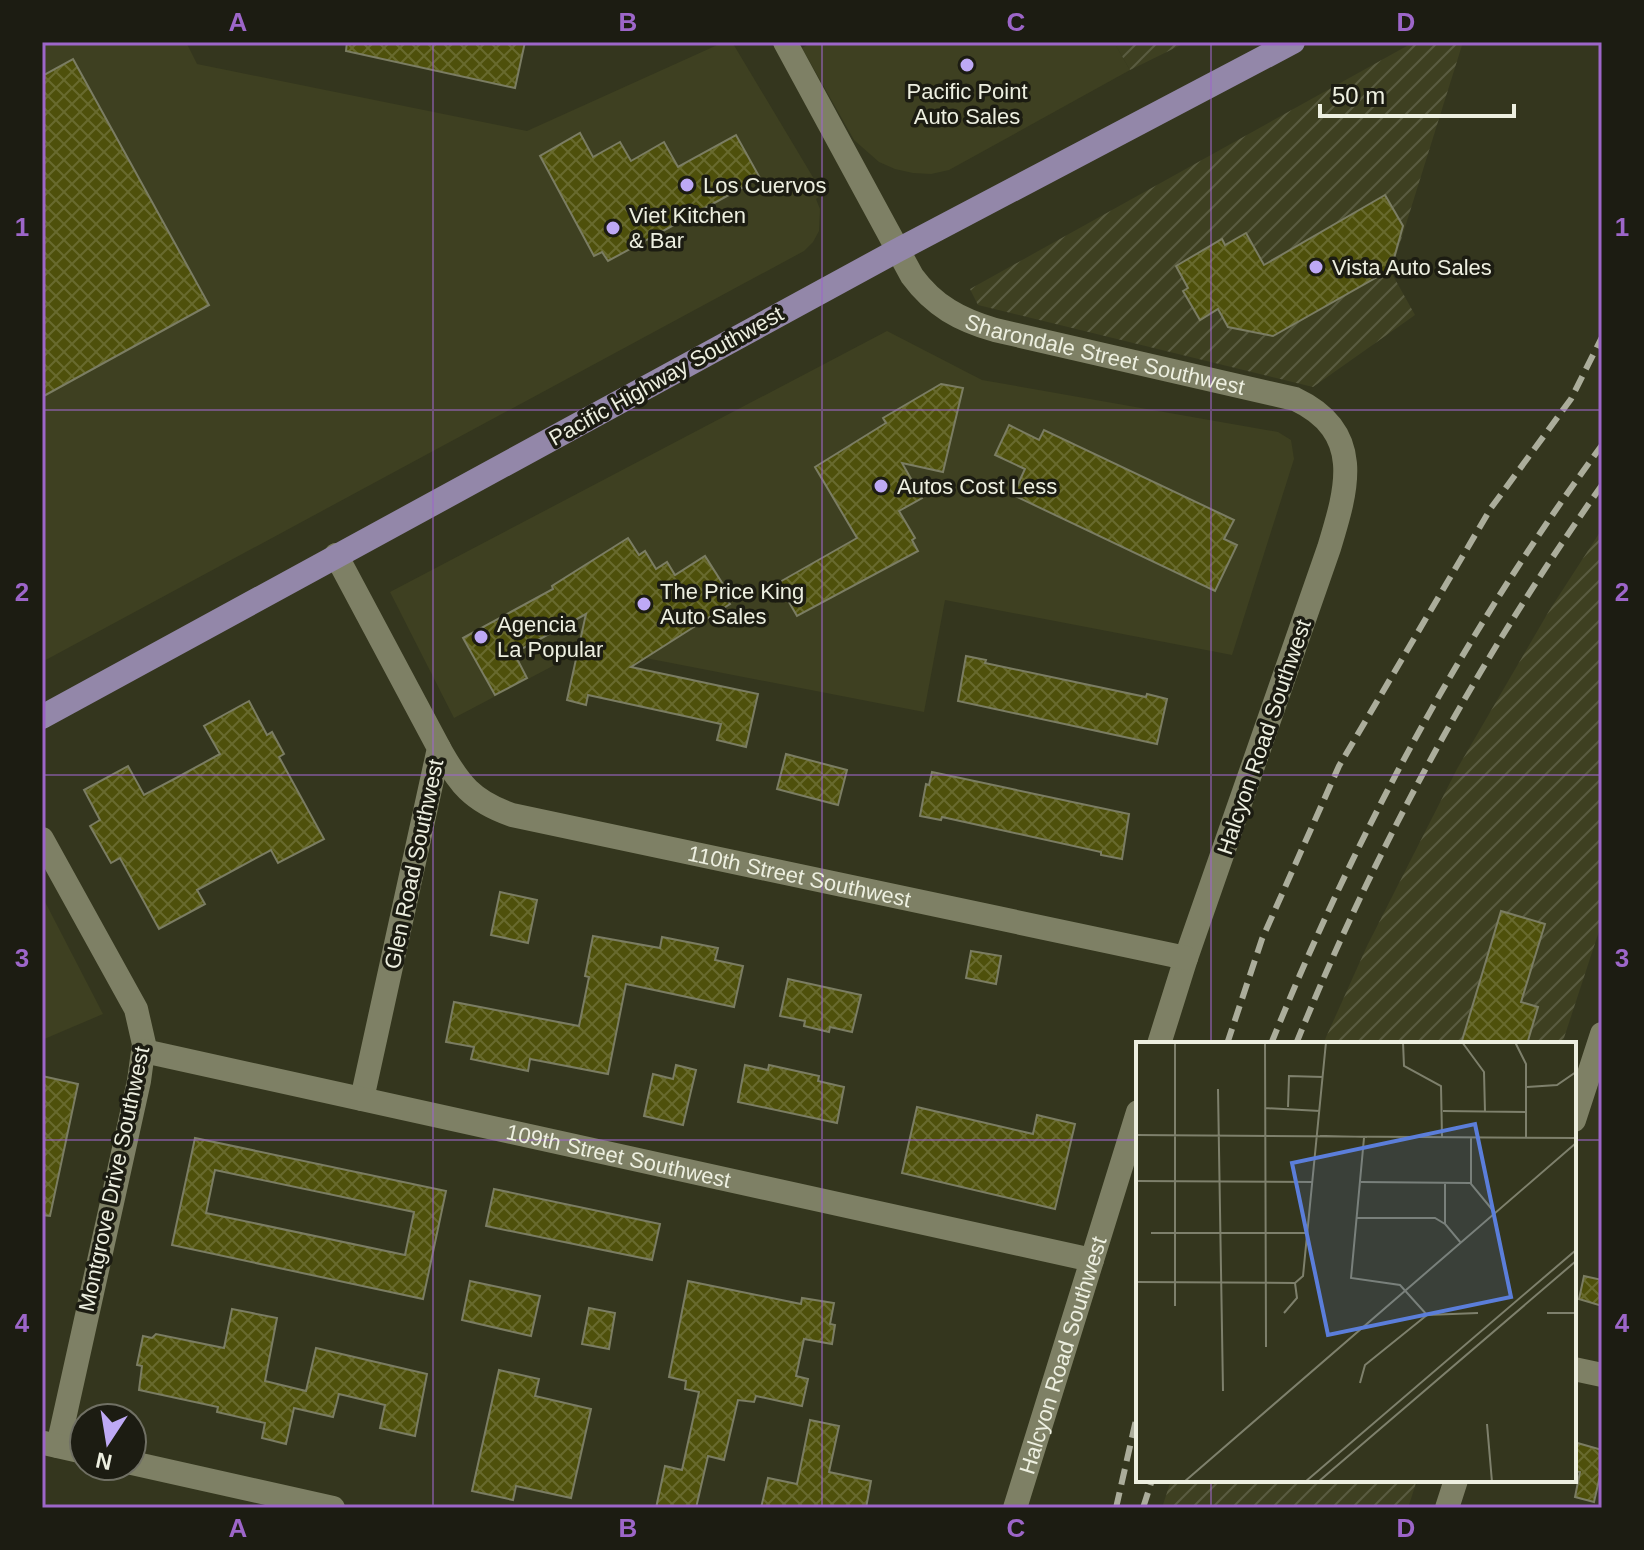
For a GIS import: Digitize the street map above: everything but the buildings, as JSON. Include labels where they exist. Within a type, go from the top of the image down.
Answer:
[{"type":"main road","name":"Pacific Highway Southwest","points":[[42,717],[898,250],[1293,42]]},
{"type":"street","name":"Sharondale Street Southwest","points":[[785,42],[912,276],[930,298],[948,312],[1029,339],[1295,399],[1313,410],[1331,429]]},
{"type":"street","name":"Halcyon Road Southwest","points":[[1160,1042],[1340,514],[1346,461],[1331,429]]},
{"type":"street","name":"Glen Road Southwest","points":[[336,555],[439,748],[362,1099]]},
{"type":"street","name":"110th Street Southwest","points":[[439,748],[470,794],[512,815],[1186,958]]},
{"type":"street","name":"Montgrove Drive Southwest","points":[[42,839],[130,994],[142,1026],[144,1051],[50,1444]]},
{"type":"street","points":[[1576,1114],[1602,1034]]},
{"type":"street","name":"109th Street Southwest","points":[[144,1051],[1092,1260]]},
{"type":"street","name":"Halcyon Road Southwest","points":[[1015,1508],[1136,1118]]},
{"type":"street","points":[[1576,1369],[1602,1375]]},
{"type":"street","points":[[148,1467],[300,1504],[333,1508]]},
{"type":"street","points":[[1447,1508],[1455,1482]]},
{"type":"shaded area","points":[[42,42],[186,42],[197,64],[527,131],[724,42],[732,42],[823,194],[816,199],[820,209],[819,231],[804,251],[42,662]]},
{"type":"shaded area","points":[[812,42],[1114,42],[1130,70],[949,170],[931,174],[913,173],[879,162],[854,140],[802,48]]},
{"type":"shaded area","points":[[1114,42],[1187,42],[1130,70]]},
{"type":"shaded area","points":[[1414,42],[1463,42],[1391,272],[1415,315],[1313,387],[978,305],[970,289]]},
{"type":"shaded area","points":[[887,331],[982,380],[1278,432],[1291,440],[1294,459],[1232,655],[945,600],[924,712],[589,647],[454,718],[390,592]]},
{"type":"shaded area","points":[[1602,529],[1602,922],[1563,1042],[1324,1042],[1367,946],[1457,769],[1549,611]]},
{"type":"shaded area","points":[[42,896],[103,1014],[42,1040]]},
{"type":"shaded area","points":[[1170,1482],[1416,1482],[1408,1508],[1162,1508]]},
{"type":"railway","points":[[1228,1042],[1262,939],[1339,766],[1491,508],[1571,399],[1602,337]]},
{"type":"railway","points":[[1272,1042],[1340,887],[1418,734],[1505,587],[1602,445]]},
{"type":"railway","points":[[1297,1042],[1360,898],[1433,756],[1514,618],[1602,485]]},
{"type":"railway","points":[[1116,1508],[1136,1420]]},
{"type":"railway","points":[[1143,1508],[1151,1482]]},
{"type":"place","name":"Pacific Point Auto Sales","points":[[967,65]]},
{"type":"place","name":"Los Cuervos","points":[[687,185]]},
{"type":"place","name":"Viet Kitchen & Bar","points":[[613,228]]},
{"type":"place","name":"Vista Auto Sales","points":[[1316,267]]},
{"type":"place","name":"Autos Cost Less","points":[[881,486]]},
{"type":"place","name":"The Price King Auto Sales","points":[[644,604]]},
{"type":"place","name":"Agencia La Popular","points":[[481,637]]}]
